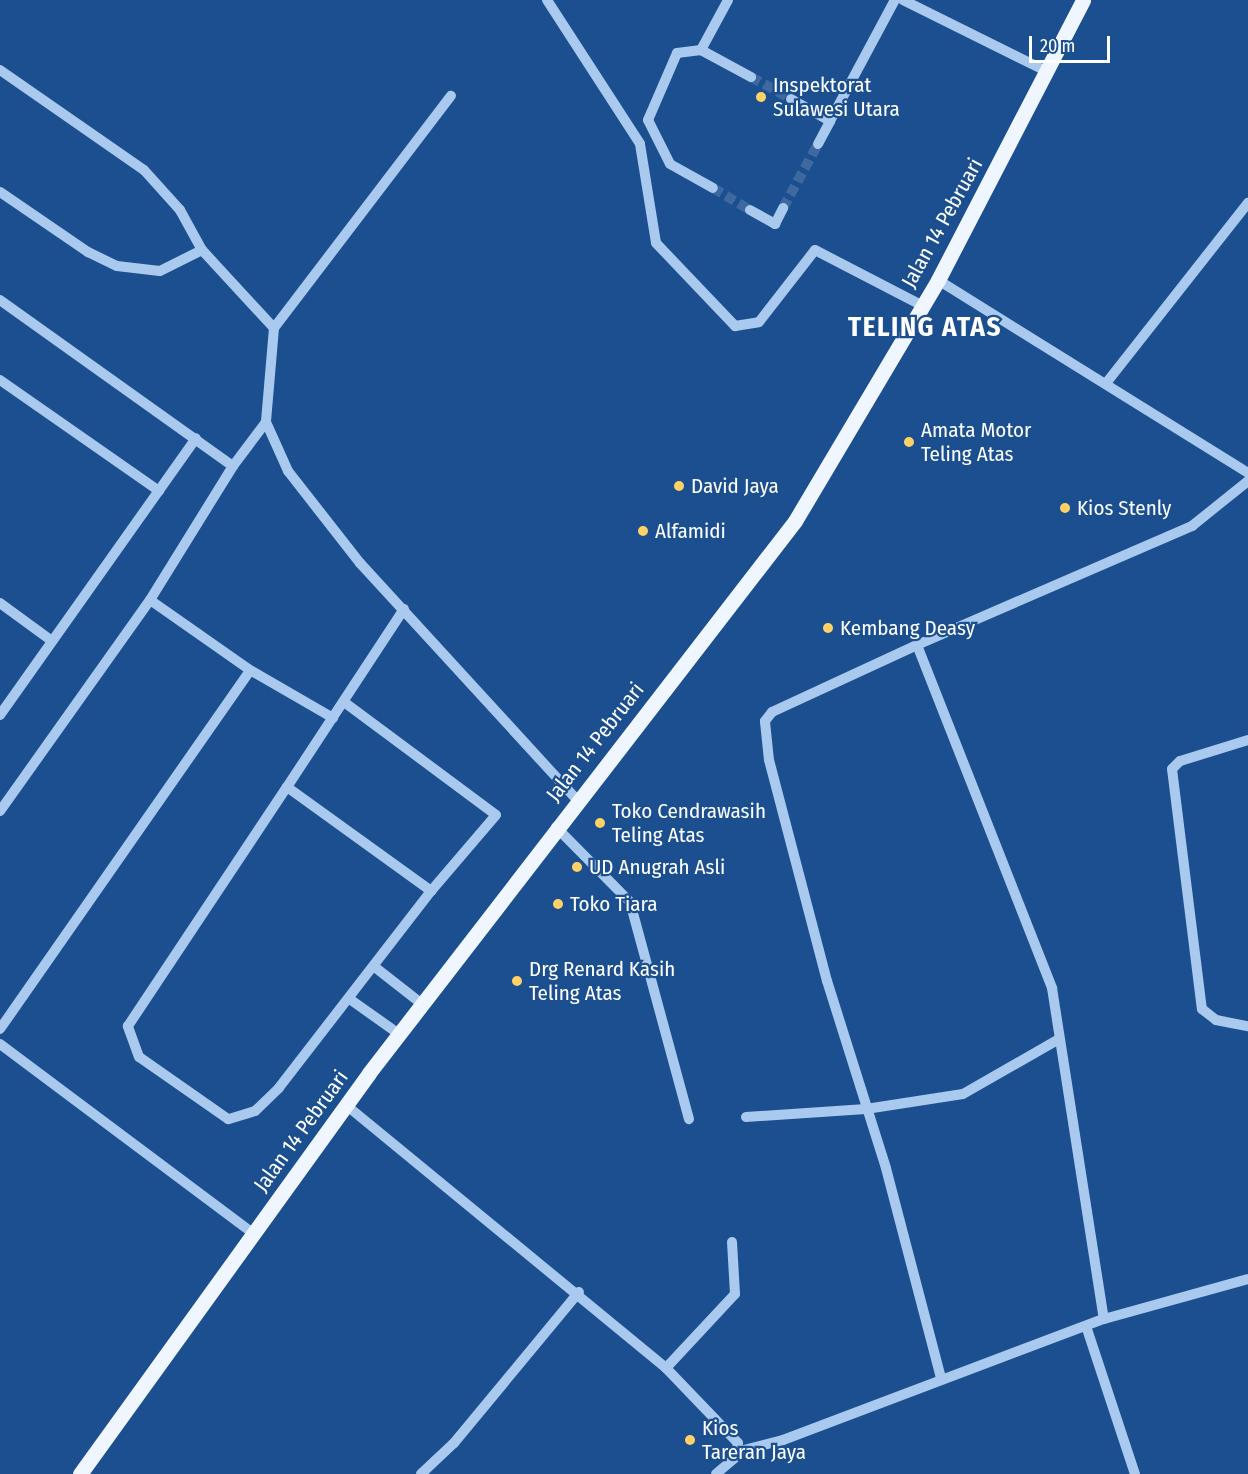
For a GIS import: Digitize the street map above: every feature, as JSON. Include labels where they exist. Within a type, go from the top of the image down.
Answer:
[{"type":"main road","name":"Jalan 14 Pebruari","points":[[80,1474],[399,1034],[576,799],[795,520],[921,305],[938,280],[1083,0]]},
{"type":"street","points":[[547,0],[640,144],[656,243],[735,326],[759,322],[815,250],[921,305]]},
{"type":"street","points":[[701,50],[728,0]]},
{"type":"street","points":[[818,144],[895,0]]},
{"type":"street","points":[[903,0],[1046,71]]},
{"type":"street","points":[[713,188],[670,164],[648,120],[677,53],[701,50],[751,77]]},
{"type":"street","points":[[0,70],[144,170],[180,210],[202,250],[274,328]]},
{"type":"street","points":[[451,96],[274,328],[266,422],[288,471],[404,609],[576,799]]},
{"type":"street","points":[[791,99],[830,121]]},
{"type":"street","points":[[0,192],[88,252],[117,266],[160,271],[202,250]]},
{"type":"street","points":[[1107,382],[1248,203]]},
{"type":"street","points":[[750,210],[775,224],[783,208]]},
{"type":"street","points":[[938,280],[1107,382],[1248,473]]},
{"type":"street","points":[[0,300],[233,466]]},
{"type":"street","points":[[0,380],[159,491]]},
{"type":"street","points":[[0,811],[150,600],[233,466],[266,422]]},
{"type":"street","points":[[0,715],[196,438]]},
{"type":"street","points":[[941,1378],[769,760],[765,721],[772,712],[917,645],[1192,526],[1248,481]]},
{"type":"street","points":[[150,600],[250,670],[333,718]]},
{"type":"street","points":[[0,603],[52,641]]},
{"type":"street","points":[[344,702],[496,815],[431,891],[376,968],[279,1088],[242,1117],[228,1119],[139,1057],[129,1038],[131,1018],[404,609]]},
{"type":"street","points":[[917,645],[1046,968],[1104,1318]]},
{"type":"street","points":[[0,1029],[250,670]]},
{"type":"street","points":[[1248,740],[1180,761],[1172,769],[1202,1009],[1216,1020],[1248,1026]]},
{"type":"street","points":[[287,787],[431,891]]},
{"type":"street","points":[[556,826],[630,902],[689,1119]]},
{"type":"street","points":[[376,968],[422,1004]]},
{"type":"street","points":[[351,1000],[399,1034]]},
{"type":"street","points":[[746,1118],[866,1110],[963,1094],[1059,1039]]},
{"type":"street","points":[[0,1044],[253,1233]]},
{"type":"street","points":[[346,1105],[579,1292],[666,1368],[722,1424],[740,1451]]},
{"type":"street","points":[[666,1368],[735,1294],[732,1242]]},
{"type":"street","points":[[723,1471],[740,1451],[783,1440],[941,1378],[1104,1318],[1248,1279]]},
{"type":"street","points":[[421,1474],[454,1443],[579,1292]]},
{"type":"street","points":[[1086,1326],[1135,1474]]},
{"type":"tunnel","points":[[751,77],[791,99]]},
{"type":"tunnel","points":[[783,208],[818,144]]},
{"type":"tunnel","points":[[713,188],[750,210]]},
{"type":"place","name":"Inspektorat Sulawesi Utara","points":[[761,97]]},
{"type":"place","name":"Amata Motor Teling Atas","points":[[909,442]]},
{"type":"place","name":"David Jaya","points":[[679,486]]},
{"type":"place","name":"Kios Stenly","points":[[1065,508]]},
{"type":"place","name":"Alfamidi","points":[[643,531]]},
{"type":"place","name":"Kembang Deasy","points":[[828,628]]},
{"type":"place","name":"Toko Cendrawasih Teling Atas","points":[[600,823]]},
{"type":"place","name":"UD Anugrah Asli","points":[[577,867]]},
{"type":"place","name":"Toko Tiara","points":[[558,904]]},
{"type":"place","name":"Drg Renard Kasih Teling Atas","points":[[517,981]]},
{"type":"place","name":"Kios Tareran Jaya","points":[[690,1440]]},
{"type":"district","name":"TELING ATAS","points":[[925,328]]}]
